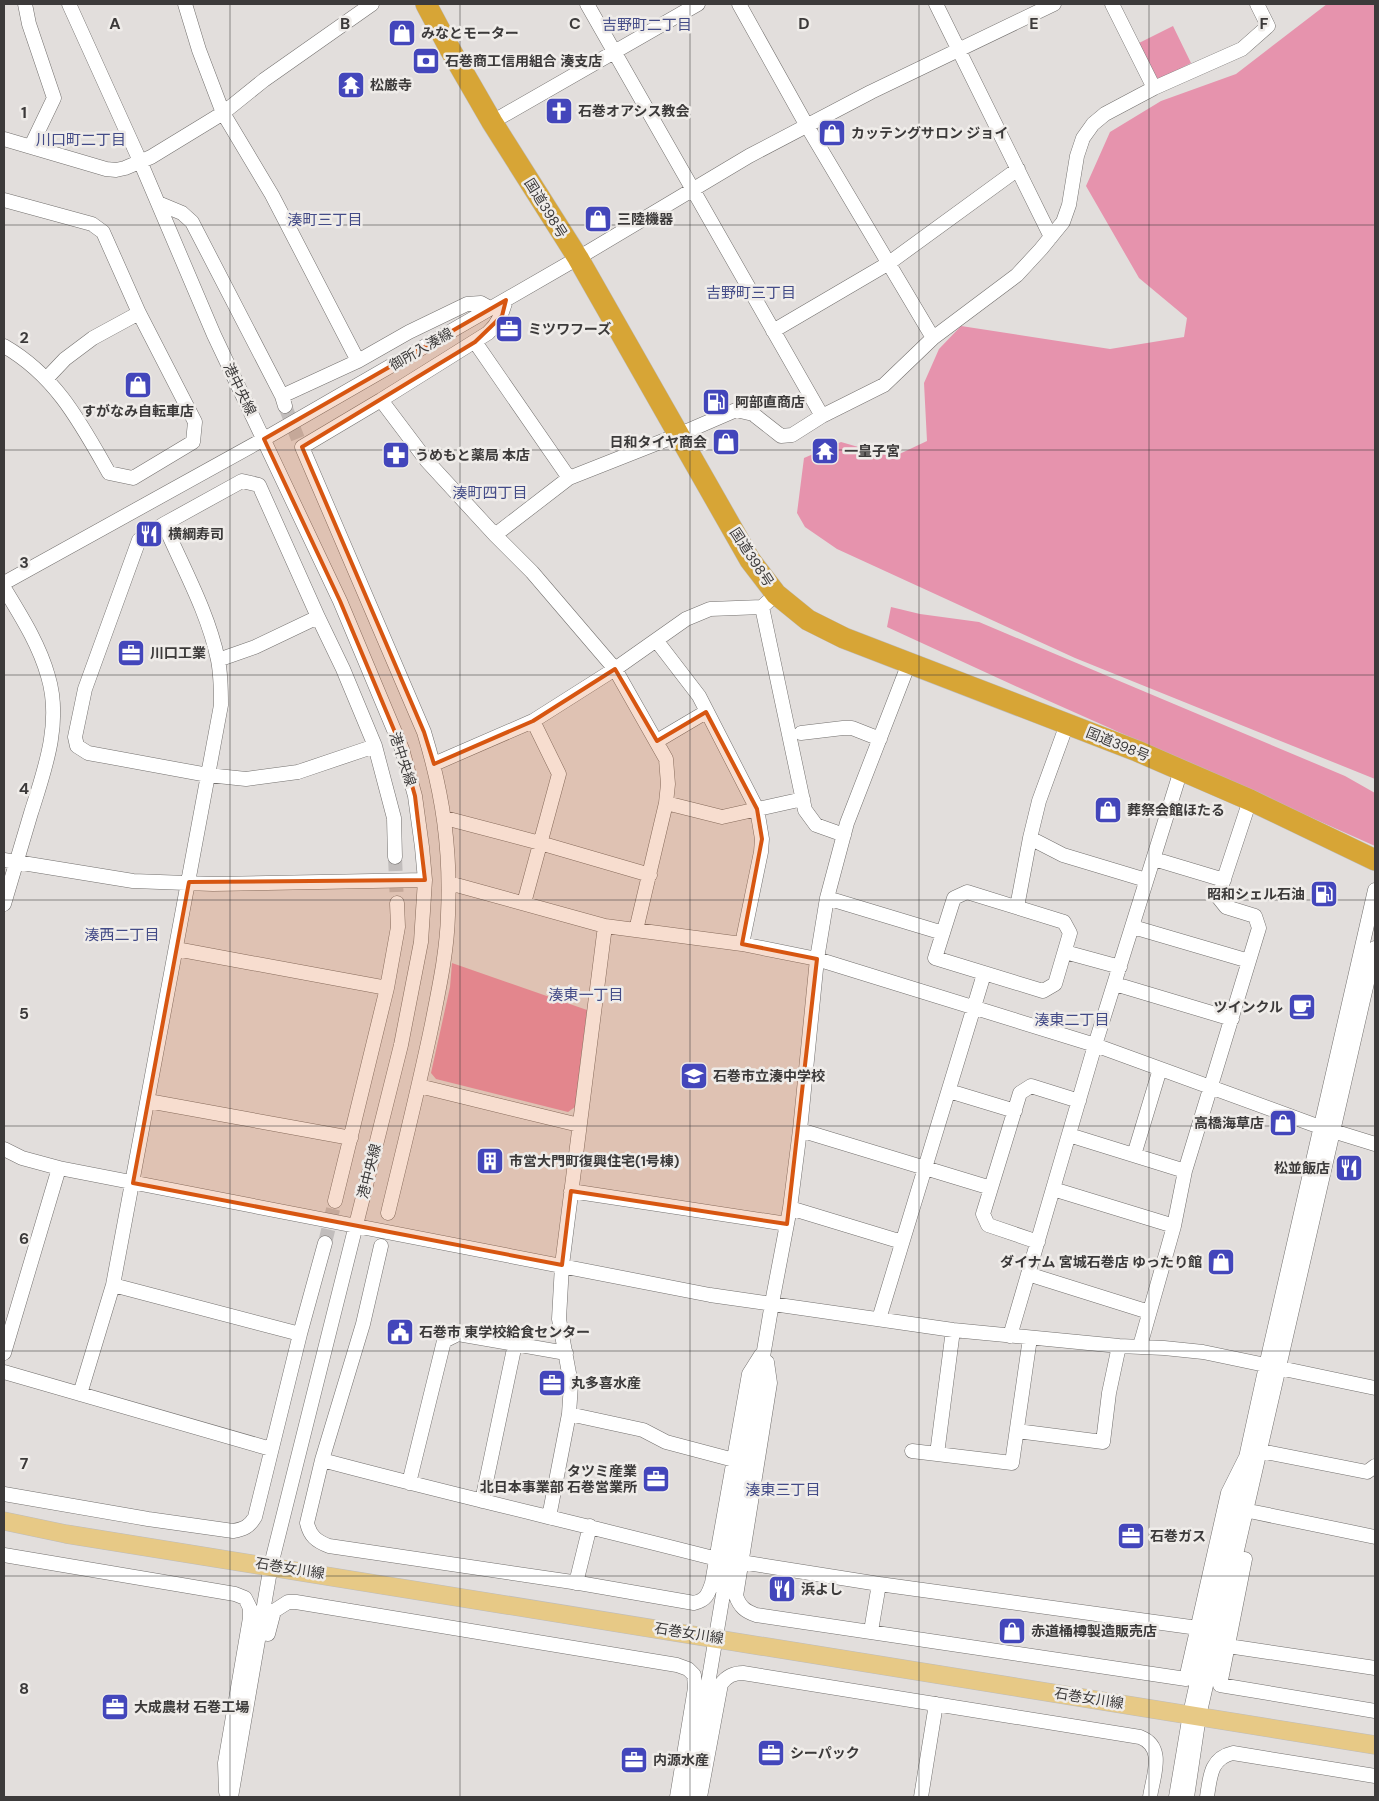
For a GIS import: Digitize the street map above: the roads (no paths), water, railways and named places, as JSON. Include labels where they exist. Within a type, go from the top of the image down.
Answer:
[{"type":"highway","name":"国道398号","points":[[426,4],[492,122],[578,258],[750,560],[769,600],[844,638],[1181,770],[1250,800],[1375,860]]},
{"type":"main road","name":"石巻女川線","points":[[4,1521],[66,1534],[271,1565],[1375,1745]]},
{"type":"street","points":[[25,4],[29,24],[54,98],[31,146]]},
{"type":"street","name":"港中央線","points":[[69,4],[214,334],[340,601],[402,749],[415,796],[425,880],[421,942],[401,1045],[271,1565],[230,1794]]},
{"type":"street","points":[[185,4],[223,113],[272,195],[358,361]]},
{"type":"street","points":[[4,139],[106,169],[116,170],[125,168],[140,162],[223,113],[264,80],[372,4]]},
{"type":"street","points":[[587,4],[822,416]]},
{"type":"street","points":[[492,122],[698,4]]},
{"type":"street","points":[[738,4],[807,126],[932,338]]},
{"type":"street","points":[[936,4],[1051,237]]},
{"type":"street","name":"御所入湊線","points":[[4,583],[264,439],[578,258],[749,156],[871,92],[960,51],[1054,4]]},
{"type":"street","points":[[1112,4],[1154,88]]},
{"type":"street","points":[[495,535],[569,478],[736,410],[753,414],[781,436],[788,436],[822,416],[884,386],[932,338],[1017,275],[1063,222],[1069,205],[1077,156],[1083,138],[1093,124],[1106,114],[1154,88],[1242,49],[1268,26],[1257,4]]},
{"type":"street","points":[[773,331],[889,263],[1018,169]]},
{"type":"street","points":[[4,200],[92,224],[103,232],[139,313],[196,422],[193,442],[133,478],[109,473],[73,410],[47,378],[28,361],[4,346]]},
{"type":"street","points":[[158,204],[171,207],[182,213],[192,222],[284,401],[417,328],[467,304],[481,304],[490,308]]},
{"type":"street","points":[[388,1213],[419,1086],[441,976],[448,917],[449,883],[445,818],[434,764],[424,732],[300,443],[381,400],[475,342],[495,326],[502,316],[506,300]]},
{"type":"street","points":[[47,378],[65,359],[93,338],[139,313]]},
{"type":"street","points":[[475,342],[569,478]]},
{"type":"street","points":[[381,400],[427,460],[495,535],[532,572],[615,669],[666,759],[668,769],[666,803],[636,930]]},
{"type":"street","points":[[375,746],[298,772],[246,779],[208,775],[88,753],[77,746],[75,737],[85,689],[139,540],[242,480],[259,485],[343,669],[375,746],[394,818],[395,857]]},
{"type":"street","points":[[80,1394],[113,1285],[222,705],[218,660],[202,610],[164,524]]},
{"type":"street","points":[[4,588],[40,653],[49,678],[53,703],[53,731],[48,759],[10,861],[4,904]]},
{"type":"street","points":[[434,764],[533,721],[615,669],[686,619],[710,609],[769,600],[805,810],[816,825],[844,835]]},
{"type":"street","points":[[218,660],[255,647],[318,617]]},
{"type":"street","points":[[656,640],[699,696],[757,809],[762,839],[761,852],[742,944]]},
{"type":"street","points":[[689,1797],[772,1304],[790,1208],[800,1130],[817,959],[827,898],[844,835],[909,664]]},
{"type":"street","points":[[657,741],[706,712]]},
{"type":"street","points":[[524,903],[559,774],[533,721]]},
{"type":"street","points":[[1017,907],[1039,801],[1067,724]]},
{"type":"street","points":[[801,733],[852,728],[880,739]]},
{"type":"street","points":[[1010,1336],[1095,1045],[1181,770]]},
{"type":"street","points":[[666,803],[722,817],[803,799]]},
{"type":"street","points":[[1140,1346],[1174,1226],[1185,1171],[1260,928],[1255,916],[1226,907],[1218,897],[1250,800]]},
{"type":"street","points":[[445,818],[650,875]]},
{"type":"street","points":[[1030,838],[1063,855],[1146,880]]},
{"type":"street","points":[[1154,859],[1224,880]]},
{"type":"street","points":[[10,861],[133,881],[213,884],[425,880]]},
{"type":"street","points":[[449,883],[605,926],[742,944],[817,959],[1095,1045],[1334,1132],[1375,1144]]},
{"type":"street","points":[[1299,1252],[1334,1132],[1375,890]]},
{"type":"street","points":[[967,892],[1064,922],[1070,933],[1055,984],[1043,991],[935,958],[943,933],[954,898],[967,892]]},
{"type":"street","points":[[827,898],[943,933]]},
{"type":"street","points":[[335,1201],[388,988],[398,926],[397,903]]},
{"type":"street","points":[[549,1517],[569,1414],[571,1384],[559,1319],[562,1265],[605,926]]},
{"type":"street","points":[[1133,927],[1249,961]]},
{"type":"street","points":[[1176,1797],[1255,1456],[1299,1252],[1320,1127],[1357,1000],[1375,948]]},
{"type":"street","points":[[176,949],[388,988]]},
{"type":"street","points":[[1065,952],[1120,966]]},
{"type":"street","points":[[879,1319],[984,974]]},
{"type":"street","points":[[1115,984],[1232,1019]]},
{"type":"street","points":[[1134,1155],[1160,1069]]},
{"type":"street","points":[[419,1086],[579,1124]]},
{"type":"street","points":[[1038,1242],[988,1225],[983,1214],[1020,1094],[1031,1086],[1079,1101]]},
{"type":"street","points":[[949,1091],[1015,1111]]},
{"type":"street","points":[[148,1101],[351,1138]]},
{"type":"street","points":[[800,1130],[991,1188]]},
{"type":"street","points":[[1069,1135],[1185,1171]]},
{"type":"street","points":[[4,1149],[22,1158],[59,1168],[710,1294],[953,1330],[1203,1352],[1375,1388]]},
{"type":"street","points":[[4,1353],[59,1168]]},
{"type":"street","points":[[1053,1190],[1174,1226]]},
{"type":"street","points":[[572,1191],[787,1224]]},
{"type":"street","points":[[790,1208],[902,1242]]},
{"type":"street","points":[[4,1494],[148,1519],[233,1531],[244,1529],[251,1524],[255,1517],[300,1334],[325,1243]]},
{"type":"street","points":[[381,1246],[363,1324],[322,1460],[307,1523],[309,1533],[321,1543],[694,1603],[702,1601],[707,1597],[712,1584],[749,1374],[765,1349]]},
{"type":"street","points":[[1028,1274],[1149,1312]]},
{"type":"street","points":[[113,1285],[300,1334]]},
{"type":"street","points":[[938,1454],[953,1330]]},
{"type":"street","points":[[409,1483],[444,1341],[458,1334],[566,1353]]},
{"type":"street","points":[[912,1450],[1012,1463],[1030,1338]]},
{"type":"street","points":[[482,1501],[514,1344]]},
{"type":"street","points":[[1017,1431],[1103,1442],[1109,1393],[1119,1346]]},
{"type":"street","points":[[765,1349],[770,1383],[736,1596],[740,1606],[756,1615],[1186,1679],[1228,1493],[1255,1456]]},
{"type":"street","points":[[4,1372],[271,1449]]},
{"type":"street","points":[[569,1414],[643,1430],[666,1442],[734,1460]]},
{"type":"street","points":[[1255,1456],[1367,1472],[1375,1466]]},
{"type":"street","points":[[1255,1456],[1258,1490],[1220,1685],[1375,1711]]},
{"type":"street","points":[[322,1460],[717,1559]]},
{"type":"street","points":[[1254,1512],[1375,1537]]},
{"type":"street","points":[[576,1583],[590,1526]]},
{"type":"street","points":[[4,1555],[235,1594],[244,1598],[250,1608],[250,1618],[225,1763],[230,1794]]},
{"type":"street","points":[[741,1562],[879,1584],[1198,1628]]},
{"type":"street","points":[[871,1632],[879,1584]]},
{"type":"street","points":[[230,1794],[243,1780],[270,1623],[274,1611],[288,1602],[296,1602],[677,1665],[688,1669],[694,1676],[695,1688],[676,1797]]},
{"type":"street","points":[[1228,1646],[1375,1668]]},
{"type":"street","points":[[700,1797],[718,1693],[725,1678],[731,1674],[743,1673],[1147,1740],[1155,1750],[1156,1758],[1150,1797]]},
{"type":"street","points":[[921,1797],[936,1704]]},
{"type":"street","points":[[1188,1797],[1194,1715]]},
{"type":"street","points":[[1207,1797],[1211,1772],[1219,1760],[1225,1755],[1233,1753],[1375,1776]]},
{"type":"tunnel","points":[[285,406],[298,439]]},
{"type":"tunnel","points":[[395,857],[397,903]]},
{"type":"tunnel","points":[[325,1243],[335,1201]]},
{"type":"place","name":"みなとモーター","points":[[402,33]]},
{"type":"place","name":"石巻商工信用組合 湊支店","points":[[426,61]]},
{"type":"place","name":"松厳寺","points":[[351,85]]},
{"type":"place","name":"石巻オアシス教会","points":[[559,111]]},
{"type":"place","name":"カッテングサロン ジョイ","points":[[832,133]]},
{"type":"place","name":"三陸機器","points":[[598,219]]},
{"type":"place","name":"ミツワフーズ","points":[[509,329]]},
{"type":"place","name":"すがなみ自転車店","points":[[138,385]]},
{"type":"place","name":"阿部直商店","points":[[716,402]]},
{"type":"place","name":"日和タイヤ商会","points":[[726,442]]},
{"type":"place","name":"一皇子宮","points":[[825,451]]},
{"type":"place","name":"うめもと薬局 本店","points":[[396,455]]},
{"type":"place","name":"横綱寿司","points":[[149,534]]},
{"type":"place","name":"川口工業","points":[[131,653]]},
{"type":"place","name":"葬祭会館ほたる","points":[[1108,810]]},
{"type":"place","name":"昭和シェル石油","points":[[1324,894]]},
{"type":"place","name":"ツインクル","points":[[1302,1007]]},
{"type":"place","name":"石巻市立湊中学校","points":[[694,1076]]},
{"type":"place","name":"高橋海草店","points":[[1283,1123]]},
{"type":"place","name":"市営大門町復興住宅(1号棟)","points":[[490,1161]]},
{"type":"place","name":"松並飯店","points":[[1349,1168]]},
{"type":"place","name":"ダイナム 宮城石巻店 ゆったり館","points":[[1221,1262]]},
{"type":"place","name":"石巻市 東学校給食センター","points":[[400,1332]]},
{"type":"place","name":"丸多喜水産","points":[[552,1383]]},
{"type":"place","name":"タツミ産業 北日本事業部 石巻営業所","points":[[656,1479]]},
{"type":"place","name":"石巻ガス","points":[[1131,1536]]},
{"type":"place","name":"浜よし","points":[[782,1589]]},
{"type":"place","name":"赤道桶樽製造販売店","points":[[1012,1631]]},
{"type":"place","name":"大成農材 石巻工場","points":[[115,1707]]},
{"type":"place","name":"シーパック","points":[[771,1753]]},
{"type":"place","name":"内源水産","points":[[634,1760]]},
{"type":"district","name":"吉野町二丁目","points":[[647,25]]},
{"type":"district","name":"川口町二丁目","points":[[81,140]]},
{"type":"district","name":"湊町三丁目","points":[[325,220]]},
{"type":"district","name":"吉野町三丁目","points":[[751,293]]},
{"type":"district","name":"湊町四丁目","points":[[490,493]]},
{"type":"district","name":"湊西二丁目","points":[[122,935]]},
{"type":"district","name":"湊東一丁目","points":[[586,995]]},
{"type":"district","name":"湊東二丁目","points":[[1072,1020]]},
{"type":"district","name":"湊東三丁目","points":[[783,1490]]}]
